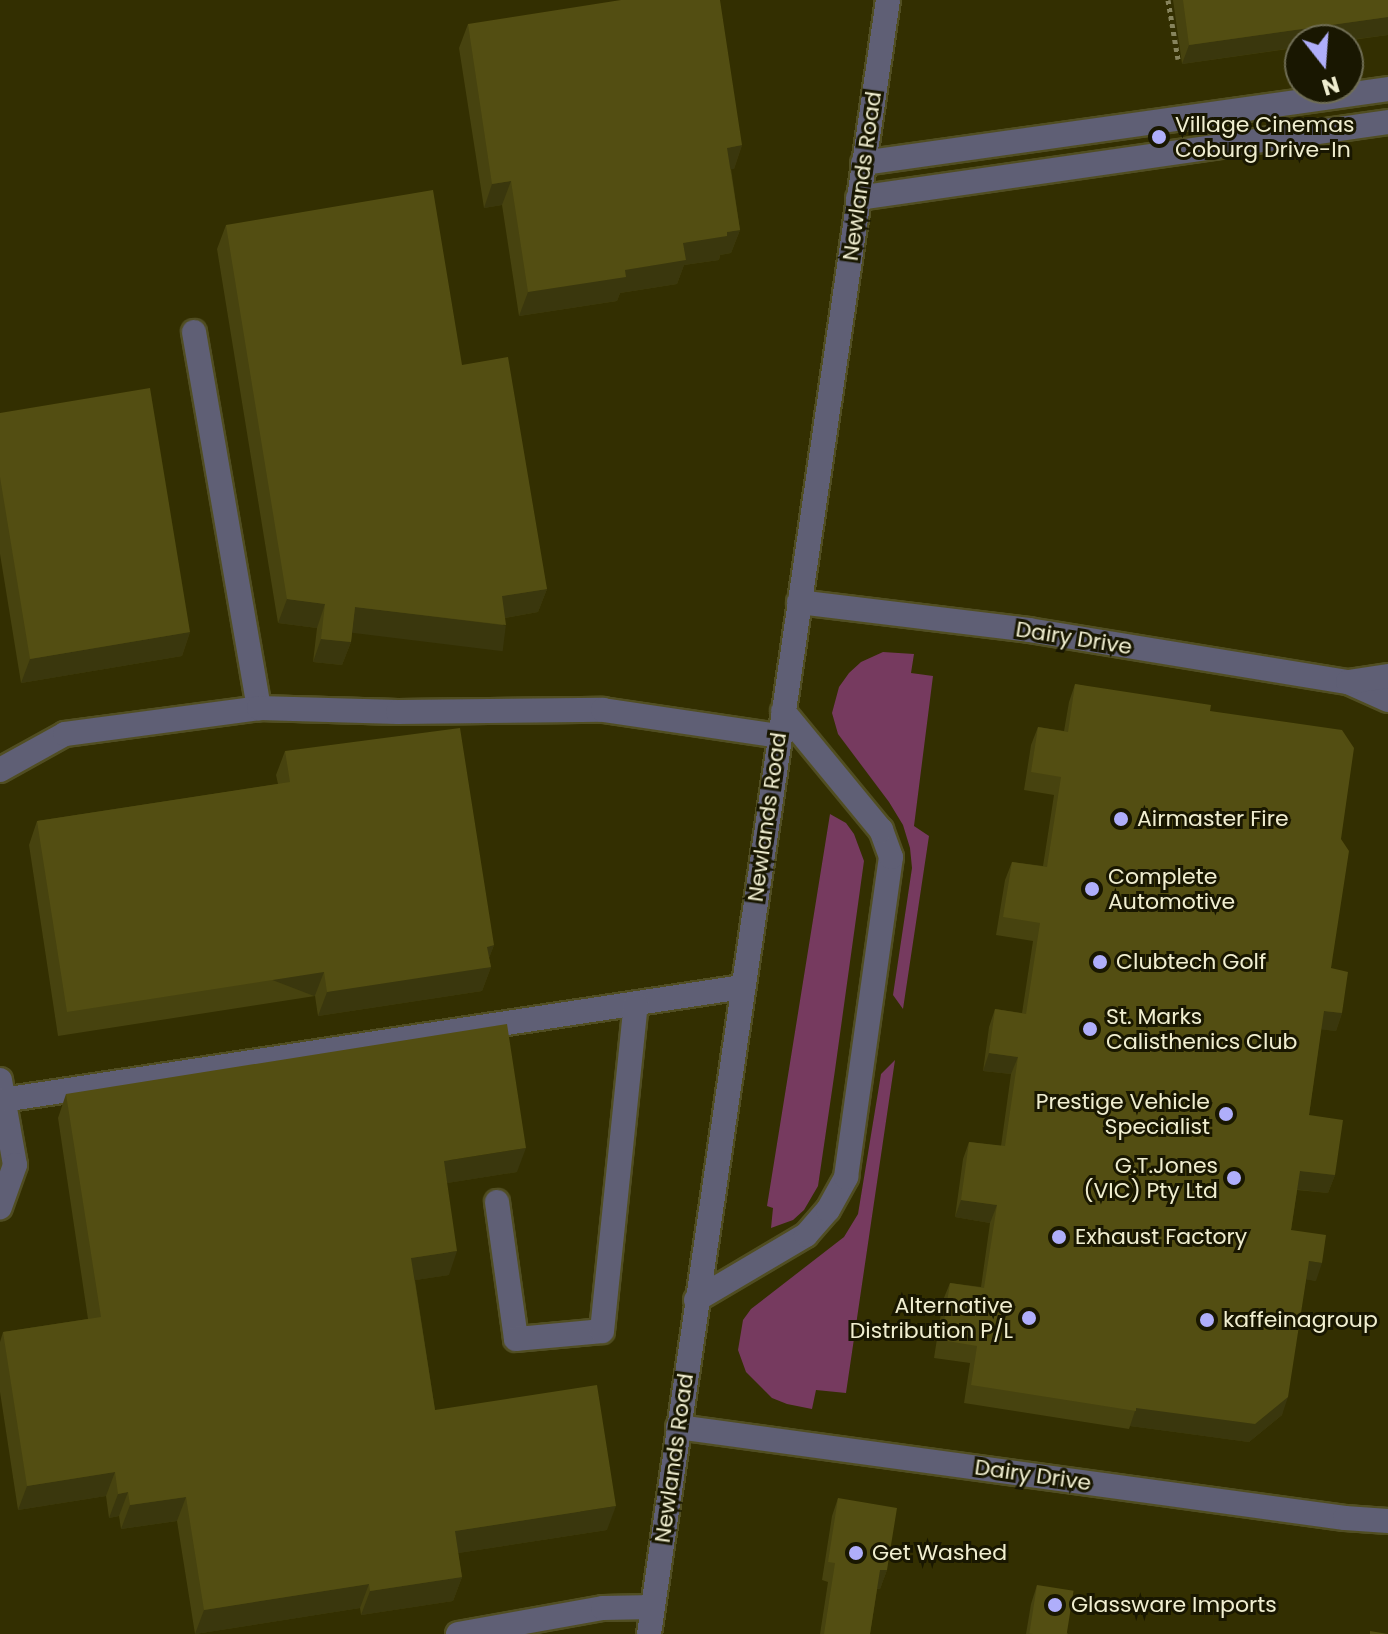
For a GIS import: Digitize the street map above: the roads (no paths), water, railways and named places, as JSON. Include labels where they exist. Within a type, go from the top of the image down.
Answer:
[{"type":"street","name":"Newlands Road","points":[[649,1634],[888,0]]},
{"type":"street","points":[[863,163],[1388,89]]},
{"type":"street","points":[[858,198],[1388,122]]},
{"type":"street","points":[[194,332],[259,708]]},
{"type":"street","name":"Dairy Drive","points":[[799,602],[1029,630],[1348,682],[1388,700]]},
{"type":"street","name":"Dairy Drive","points":[[1348,682],[1388,676]]},
{"type":"street","points":[[0,770],[65,734],[259,708],[398,712],[603,710],[779,736]]},
{"type":"street","points":[[696,1300],[806,1235],[828,1210],[846,1177],[891,857],[881,830],[783,711]]},
{"type":"street","points":[[0,1207],[15,1165],[6,1153],[2,1090],[742,987]]},
{"type":"street","points":[[497,1202],[516,1339],[602,1331],[636,1004]]},
{"type":"street","name":"Dairy Drive","points":[[678,1427],[1345,1518],[1388,1521]]},
{"type":"street","points":[[458,1634],[603,1608],[653,1607]]},
{"type":"place","name":"Village Cinemas Coburg Drive-In","points":[[1159,137]]},
{"type":"place","name":"Airmaster Fire","points":[[1121,819]]},
{"type":"place","name":"Complete Automotive","points":[[1092,889]]},
{"type":"place","name":"Clubtech Golf","points":[[1100,962]]},
{"type":"place","name":"St. Marks Calisthenics Club","points":[[1090,1029]]},
{"type":"place","name":"Prestige Vehicle Specialist","points":[[1226,1114]]},
{"type":"place","name":"G.T.Jones (VIC) Pty Ltd","points":[[1234,1178]]},
{"type":"place","name":"Exhaust Factory","points":[[1059,1237]]},
{"type":"place","name":"Alternative Distribution P/L","points":[[1029,1318]]},
{"type":"place","name":"kaffeinagroup","points":[[1207,1320]]},
{"type":"place","name":"Get Washed","points":[[856,1553]]},
{"type":"place","name":"Glassware Imports","points":[[1055,1605]]}]
